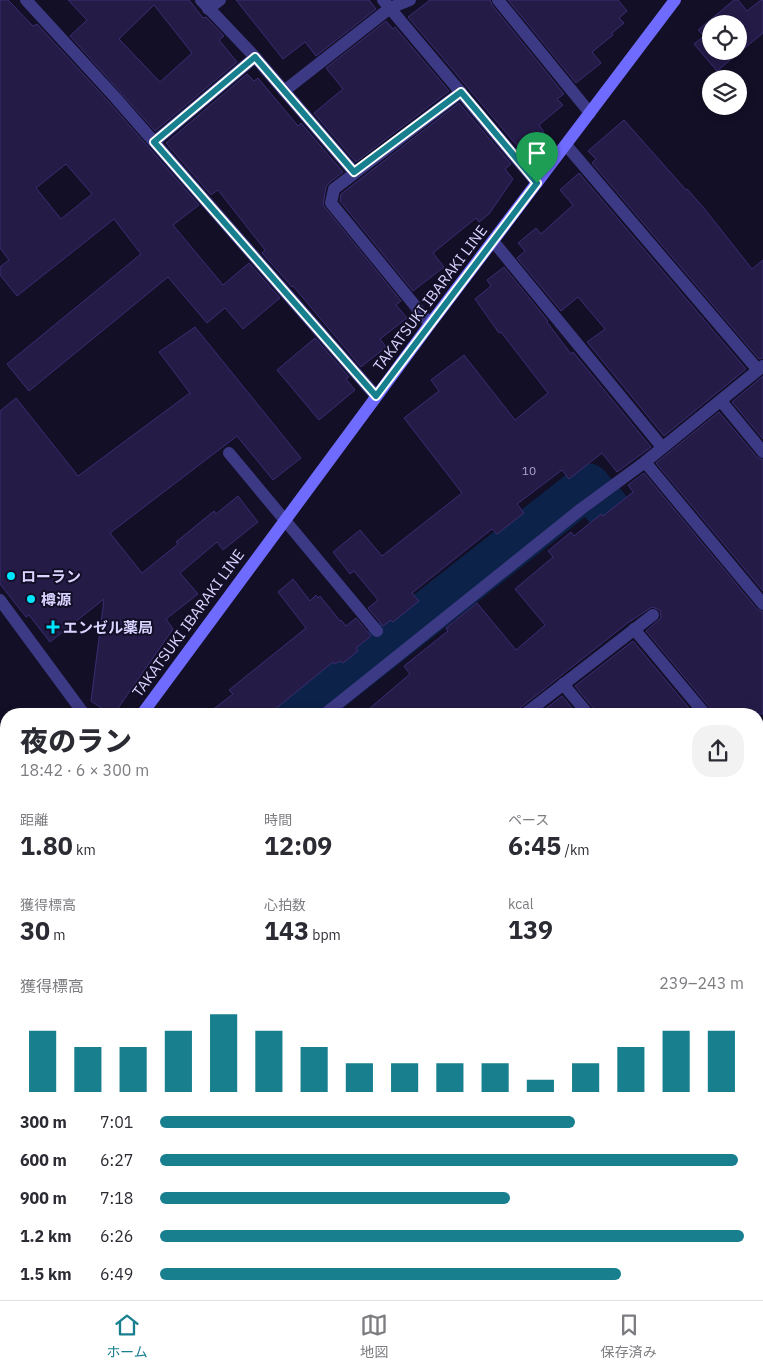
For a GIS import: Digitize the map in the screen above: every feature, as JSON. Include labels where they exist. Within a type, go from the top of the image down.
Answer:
[{"type":"main road","name":"TAKATSUKI IBARAKI LINE","points":[[146,708],[376,396],[675,0]]},
{"type":"street","points":[[26,0],[154,142],[376,396]]},
{"type":"street","points":[[220,0],[204,4],[255,57],[354,172]]},
{"type":"street","points":[[284,91],[386,4],[410,0]]},
{"type":"street","points":[[498,0],[590,113]]},
{"type":"street","points":[[386,4],[537,183]]},
{"type":"street","points":[[154,142],[255,57]]},
{"type":"street","points":[[430,324],[331,203],[334,189],[461,92]]},
{"type":"street","points":[[332,708],[581,508],[644,462],[760,368],[566,145]]},
{"type":"street","points":[[493,241],[662,447]]},
{"type":"street","points":[[721,401],[763,452]]},
{"type":"street","points":[[229,453],[377,631]]},
{"type":"street","points":[[644,462],[763,604]]},
{"type":"street","points":[[0,600],[80,708]]},
{"type":"street","points":[[533,708],[653,615]]},
{"type":"street","points":[[634,629],[700,708]]},
{"type":"street","points":[[563,684],[583,708]]},
{"type":"building","points":[[0,0],[8,0],[33,26],[37,24],[108,101],[199,205],[173,225],[223,285],[249,263],[280,298],[243,329],[225,308],[207,323],[168,277],[29,391],[7,364],[141,254],[114,219],[17,296],[0,275],[0,267],[9,260],[0,248]],"holes":[[[66,164],[92,194],[61,219],[36,188]]]},
{"type":"building","points":[[68,0],[189,0],[203,18],[206,17],[224,36],[219,40],[237,62],[155,131],[70,36],[87,20]],"holes":[[[154,5],[192,53],[160,82],[119,39]]]},
{"type":"building","points":[[236,0],[369,0],[376,9],[316,56],[305,42],[283,59]]},
{"type":"building","points":[[430,0],[490,0],[492,5],[564,94],[557,99],[563,105],[539,125],[544,132],[536,138],[540,142],[524,154],[408,17]]},
{"type":"building","points":[[508,0],[618,0],[627,11],[619,18],[624,23],[612,33],[613,35],[592,52],[601,63],[576,83]]},
{"type":"building","points":[[734,0],[738,0],[747,11],[763,0],[763,33],[747,46],[747,15],[716,15]]},
{"type":"building","points":[[386,21],[393,29],[395,27],[449,91],[356,162],[314,113],[343,89],[326,68]]},
{"type":"building","points":[[702,38],[702,53],[694,44]]},
{"type":"building","points":[[708,60],[730,60],[718,70]]},
{"type":"building","points":[[247,74],[254,81],[258,78],[298,126],[301,123],[343,172],[326,187],[323,205],[401,301],[396,305],[407,318],[380,339],[386,347],[361,367],[293,286],[262,253],[265,250],[218,190],[211,195],[166,143]]},
{"type":"building","points":[[459,103],[511,164],[505,169],[513,179],[489,214],[479,222],[476,218],[433,253],[444,267],[413,291],[340,201],[341,194]]},
{"type":"building","points":[[624,120],[703,207],[752,269],[763,260],[763,358],[759,359],[592,163],[596,159],[588,151]]},
{"type":"building","points":[[579,173],[746,369],[664,436],[587,342],[605,329],[578,297],[561,311],[517,258],[525,251],[518,243],[536,228],[541,234],[573,205],[560,190]]},
{"type":"building","points":[[504,267],[548,321],[571,354],[573,352],[651,447],[617,472],[602,453],[569,479],[562,470],[517,504],[524,513],[497,534],[492,529],[412,593],[419,601],[393,622],[391,620],[383,626],[368,608],[378,600],[354,571],[350,574],[333,552],[360,530],[382,556],[462,493],[404,418],[439,391],[431,380],[464,355],[515,420],[548,393],[501,332],[499,333],[475,299],[491,286],[487,280]]},
{"type":"building","points":[[195,327],[301,458],[273,480],[237,436],[110,533],[142,573],[178,544],[176,542],[214,511],[216,514],[238,496],[258,522],[223,550],[217,542],[180,573],[198,594],[166,619],[173,629],[118,708],[101,708],[91,701],[104,599],[50,642],[29,615],[26,617],[0,584],[0,411],[16,398],[78,476],[190,393],[159,352]]},
{"type":"building","points":[[315,338],[349,377],[346,379],[355,390],[319,420],[277,370]]},
{"type":"building","points":[[763,376],[763,439],[732,402]]},
{"type":"building","points":[[719,412],[757,457],[763,460],[763,591],[656,463]]},
{"type":"building","points":[[644,473],[757,609],[763,612],[763,708],[710,708],[646,631],[661,618],[660,610],[652,607],[629,622],[520,708],[370,708],[410,674],[404,666],[448,631],[446,628],[477,603],[516,650],[545,625],[515,589],[553,557],[548,551],[571,532],[574,536],[633,492],[628,485]]},
{"type":"building","points":[[293,579],[310,601],[316,595],[318,598],[320,596],[346,626],[356,618],[371,636],[356,648],[358,651],[343,663],[340,661],[335,664],[333,662],[276,708],[215,708],[233,694],[229,690],[306,628],[278,592]]},
{"type":"building","points":[[633,641],[689,708],[593,708],[575,686]]},
{"type":"building","points":[[562,696],[572,708],[547,708]]},
{"type":"waterway","points":[[307,708],[588,486],[650,558]]},
{"type":"place","name":"ローラン","points":[[11,576]]},
{"type":"place","name":"樽源","points":[[31,599]]},
{"type":"place","name":"エンゼル薬局","points":[[53,627]]},
{"type":"route","points":[[255,57],[354,172],[461,92],[537,183],[376,396],[154,142],[255,57]]}]
